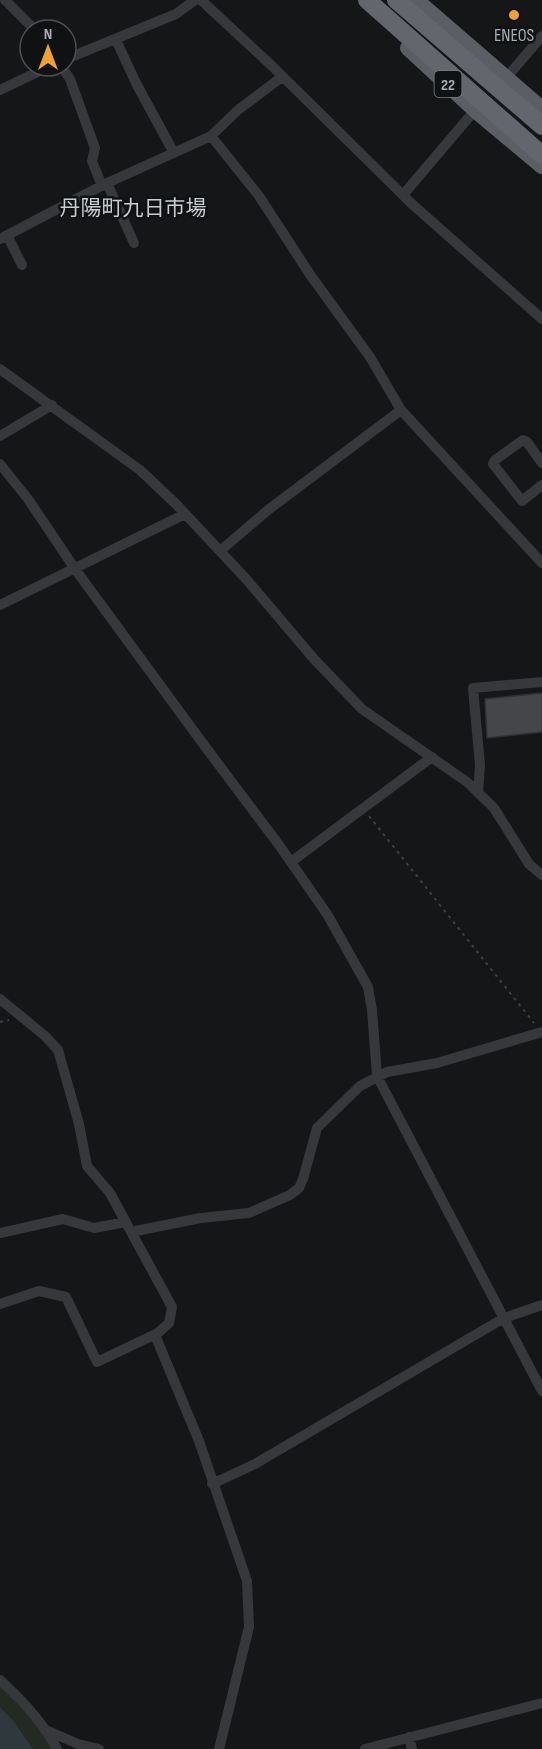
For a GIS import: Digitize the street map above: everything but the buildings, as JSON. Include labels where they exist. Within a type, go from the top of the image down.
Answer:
[{"type":"highway","name":"22","points":[[356,0],[475,110],[542,166]]},
{"type":"highway","points":[[368,0],[388,11],[542,142]]},
{"type":"highway","points":[[368,0],[542,155]]},
{"type":"highway","points":[[396,0],[542,126]]},
{"type":"highway","name":"22","points":[[416,0],[542,109]]},
{"type":"street","points":[[5,0],[23,18]]},
{"type":"street","points":[[78,54],[176,14],[195,0]]},
{"type":"street","points":[[201,0],[403,195],[542,319]]},
{"type":"street","points":[[506,78],[542,36]]},
{"type":"street","points":[[116,40],[137,85],[174,153]]},
{"type":"street","points":[[22,265],[3,237],[105,184],[211,136],[238,110],[282,77]]},
{"type":"street","points":[[0,90],[25,78]]},
{"type":"street","points":[[69,78],[95,148],[92,161],[134,243]]},
{"type":"street","points":[[403,195],[475,110]]},
{"type":"street","points":[[211,136],[259,196],[311,276],[370,357],[401,410],[542,563]]},
{"type":"street","points":[[0,369],[140,470],[248,580],[314,659],[362,709],[467,782],[494,808],[529,864],[542,875]]},
{"type":"street","points":[[0,436],[52,405]]},
{"type":"street","points":[[220,551],[268,510],[401,410]]},
{"type":"street","points":[[542,462],[523,440],[495,460],[493,464],[522,501],[542,485]]},
{"type":"street","points":[[0,464],[28,499],[75,569],[327,914],[368,987],[377,1076],[542,1391]]},
{"type":"street","points":[[0,605],[185,514]]},
{"type":"street","points":[[478,793],[480,765],[473,688],[542,682]]},
{"type":"street","points":[[291,862],[432,757]]},
{"type":"street","points":[[0,999],[45,1036],[58,1050],[79,1124],[87,1166],[110,1192],[172,1306],[169,1323],[155,1335],[98,1362],[66,1297],[39,1291],[0,1304]]},
{"type":"street","points":[[0,1233],[63,1219],[94,1228],[129,1227],[249,1213],[290,1195],[299,1188],[317,1128],[360,1086],[377,1076],[402,1068],[437,1063],[542,1032]]},
{"type":"street","points":[[212,1484],[255,1464],[504,1318],[542,1305]]},
{"type":"street","points":[[155,1335],[199,1441],[212,1484],[248,1581],[249,1627],[219,1749]]},
{"type":"street","points":[[0,1680],[19,1697],[48,1731],[57,1749]]},
{"type":"street","points":[[364,1749],[542,1703]]},
{"type":"street","points":[[48,1731],[78,1744],[99,1749]]},
{"type":"street","points":[[409,1737],[412,1749]]},
{"type":"path","points":[[363,808],[542,1032]]},
{"type":"shaded area","points":[[0,1685],[36,1723],[53,1749],[33,1749],[13,1720],[0,1707]]},
{"type":"shaded area","points":[[0,1707],[13,1720],[33,1749],[0,1749]]},
{"type":"place","name":"ENEOS","points":[[514,15]]},
{"type":"district","name":"丹陽町九日市場","points":[[133,208]]}]
